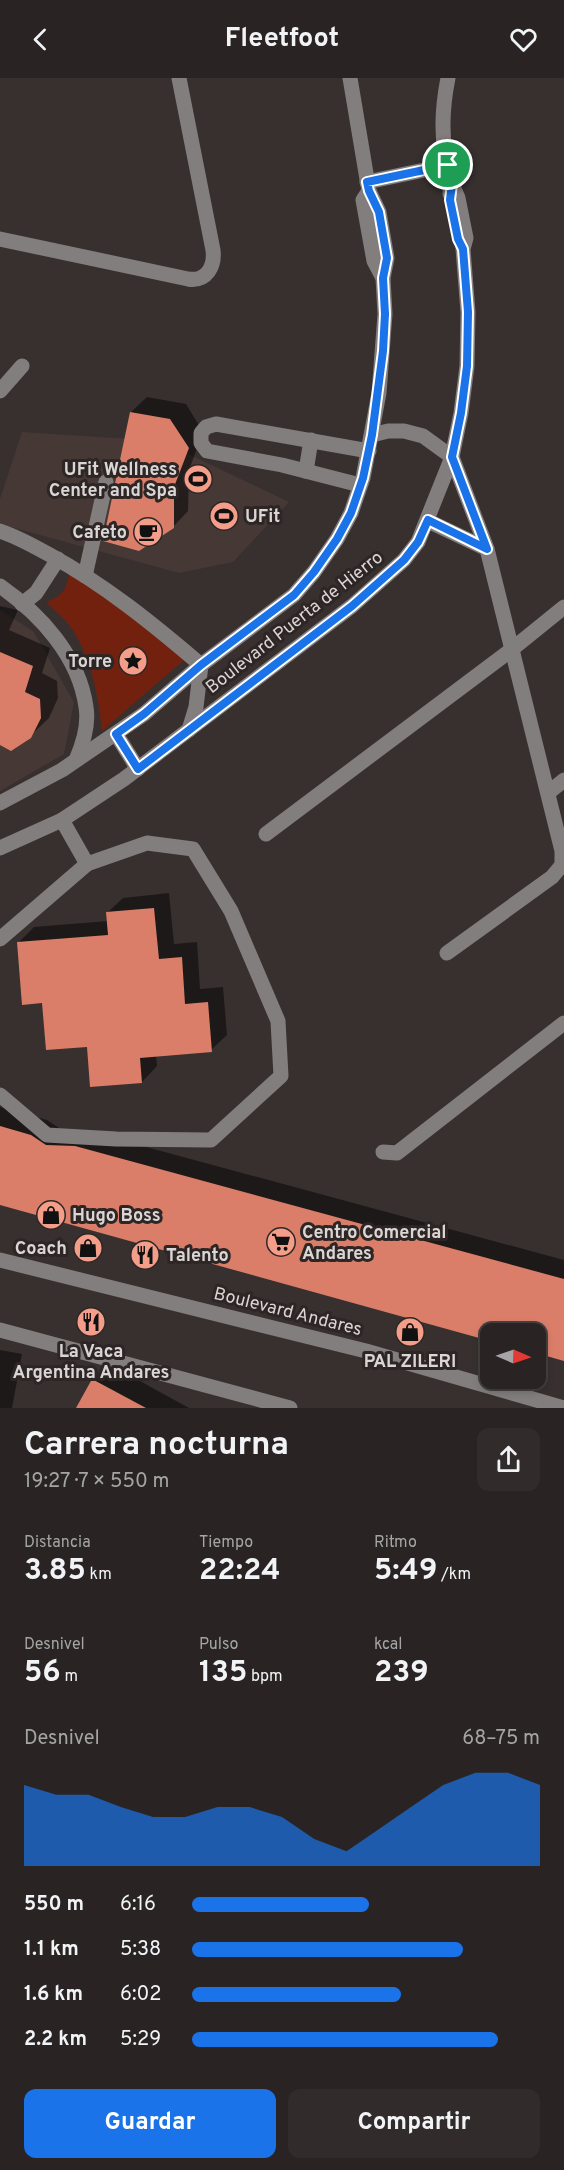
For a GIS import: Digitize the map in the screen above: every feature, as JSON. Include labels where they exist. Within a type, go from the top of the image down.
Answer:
[{"type":"street","points":[[0,239],[195,280],[207,273],[214,259],[213,250],[179,78]]},
{"type":"street","name":"Boulevard Puerta de Hierro","points":[[0,803],[76,760],[116,734],[144,714],[201,665],[294,595],[314,572],[337,539],[351,513],[372,435],[383,351],[385,314],[383,278],[387,258],[379,212],[368,187],[350,78]]},
{"type":"street","name":"Boulevard Puerta de Hierro","points":[[0,848],[62,820],[138,769],[352,606],[404,560],[418,542],[452,457],[461,413],[468,357],[468,312],[463,249],[458,239],[450,200],[452,184],[443,128],[448,78]]},
{"type":"street","points":[[368,187],[448,165]]},
{"type":"street","points":[[0,391],[22,366]]},
{"type":"street","points":[[360,485],[306,471],[207,451],[201,443],[201,433],[206,426],[216,424],[369,451]]},
{"type":"street","points":[[372,435],[388,431],[404,431],[423,436],[452,457],[487,549],[562,851],[561,864],[552,877],[447,953]]},
{"type":"street","points":[[306,471],[311,440]]},
{"type":"street","points":[[85,576],[106,482]]},
{"type":"street","points":[[428,520],[487,549]]},
{"type":"street","points":[[0,531],[58,559],[85,576],[144,616],[201,665],[196,707],[189,730]]},
{"type":"street","points":[[22,604],[36,593],[58,559]]},
{"type":"street","points":[[0,586],[36,615],[55,637],[71,662],[82,687],[87,708],[86,730],[76,760]]},
{"type":"street","points":[[266,834],[511,650],[564,607]]},
{"type":"street","points":[[116,734],[138,769]]},
{"type":"street","points":[[548,793],[564,780]]},
{"type":"street","points":[[62,820],[87,864]]},
{"type":"street","points":[[0,939],[87,864],[147,843],[193,849],[231,910],[278,1021],[281,1076],[211,1140],[117,1139],[47,1134],[0,1095]]},
{"type":"street","points":[[383,1152],[397,1153],[564,1023]]},
{"type":"street","name":"Boulevard Andares","points":[[0,1260],[366,1352],[564,1408]]},
{"type":"street","points":[[0,1330],[290,1408]]},
{"type":"shaded area","points":[[22,432],[161,441],[289,502],[233,562],[179,573],[0,524],[0,499]]},
{"type":"shaded area","points":[[69,573],[135,617],[185,659],[102,731],[96,691],[85,653],[69,625],[46,602],[63,592]]},
{"type":"shaded area","points":[[0,610],[33,631],[74,702],[64,754],[0,791]]},
{"type":"building","points":[[130,412],[170,419],[189,448],[174,487],[174,528],[139,551],[103,541]]},
{"type":"building","points":[[0,652],[33,666],[25,692],[40,699],[41,718],[31,738],[11,751],[0,745]]},
{"type":"building","points":[[154,908],[159,959],[182,957],[185,1004],[208,1002],[212,1052],[140,1058],[142,1083],[90,1087],[87,1047],[46,1050],[42,1003],[22,1005],[17,942],[108,935],[106,912]]},
{"type":"building","name":"Centro Comercial Andares","points":[[0,1126],[31,1135],[46,1145],[75,1146],[564,1279],[564,1361],[546,1356],[546,1323],[480,1323],[480,1338],[0,1205]]},
{"type":"building","points":[[92,1379],[146,1408],[76,1408]]},
{"type":"place","name":"UFit Wellness Center and Spa","points":[[198,479]]},
{"type":"place","name":"UFit","points":[[224,516]]},
{"type":"place","name":"Cafeto","points":[[148,532]]},
{"type":"place","name":"Torre","points":[[133,661]]},
{"type":"place","name":"Hugo Boss","points":[[51,1215]]},
{"type":"place","name":"Centro Comercial Andares","points":[[281,1242]]},
{"type":"place","name":"Coach","points":[[88,1248]]},
{"type":"place","name":"Talento","points":[[145,1255]]},
{"type":"place","name":"La Vaca Argentina Andares","points":[[91,1322]]},
{"type":"place","name":"PAL ZILERI","points":[[410,1332]]},
{"type":"route","points":[[448,165],[452,184],[450,200],[458,239],[463,249],[469,339],[461,413],[452,457],[487,549],[428,520],[418,542],[404,560],[352,606],[138,769],[116,734],[144,714],[201,665],[294,595],[314,572],[337,539],[351,513],[363,478],[372,435],[379,393],[385,314],[383,278],[387,258],[379,212],[367,182],[448,165]]}]
